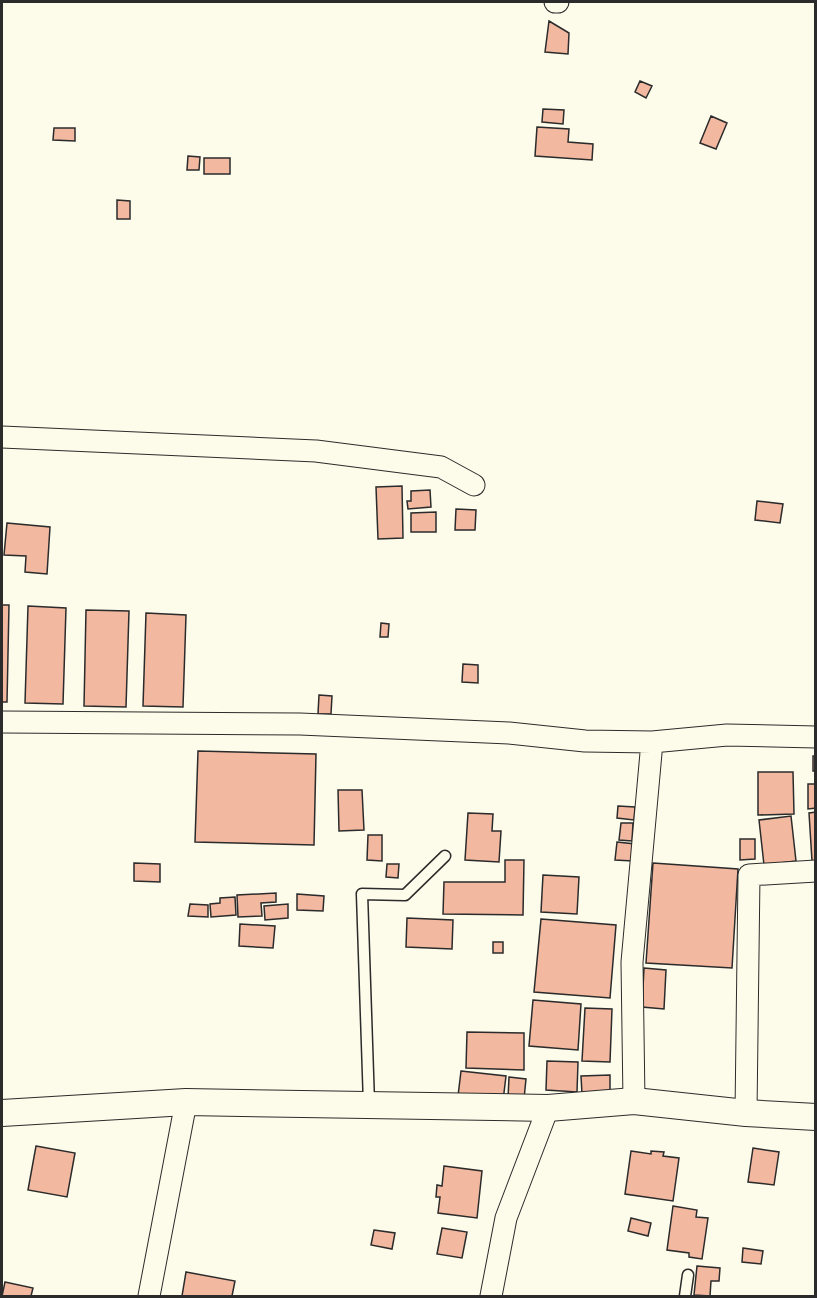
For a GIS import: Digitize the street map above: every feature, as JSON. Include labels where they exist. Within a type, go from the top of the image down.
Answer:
[{"type":"street","points":[[2,437],[316,451],[441,467],[474,484]]},
{"type":"street","points":[[2,722],[300,724],[509,733],[585,741],[652,742],[727,735],[816,737]]},
{"type":"street","points":[[634,1101],[632,962],[652,742]]},
{"type":"street","points":[[746,1113],[749,875],[816,871]]},
{"type":"street","points":[[2,1113],[186,1102],[548,1108],[634,1101],[746,1113],[816,1117]]},
{"type":"street","points":[[149,1296],[186,1102]]},
{"type":"street","points":[[491,1296],[506,1218],[548,1108]]},
{"type":"lane","points":[[369,1104],[362,894],[405,896],[446,856]]},
{"type":"lane","points":[[685,1296],[688,1275]]},
{"type":"building","points":[[549,21],[569,33],[568,54],[545,52]]},
{"type":"building","points":[[640,81],[652,86],[646,98],[635,92]]},
{"type":"building","points":[[543,109],[564,110],[563,124],[542,122]]},
{"type":"building","points":[[711,116],[727,123],[716,149],[700,143]]},
{"type":"building","points":[[537,127],[569,129],[568,142],[593,144],[592,160],[535,156]]},
{"type":"building","points":[[54,128],[75,128],[75,141],[53,140]]},
{"type":"building","points":[[188,156],[200,157],[199,170],[187,170]]},
{"type":"building","points":[[204,158],[230,158],[230,174],[204,174]]},
{"type":"building","points":[[117,200],[130,201],[130,219],[117,219]]},
{"type":"building","points":[[402,486],[403,538],[378,539],[376,487]]},
{"type":"building","points":[[430,490],[431,507],[408,509],[407,501],[411,501],[411,491]]},
{"type":"building","points":[[757,501],[783,504],[780,523],[755,520]]},
{"type":"building","points":[[456,509],[476,510],[475,530],[455,530]]},
{"type":"building","points":[[436,512],[436,532],[411,532],[411,513]]},
{"type":"building","points":[[7,523],[50,527],[47,574],[25,572],[26,556],[4,555]]},
{"type":"building","points":[[2,605],[9,605],[7,702],[2,702]]},
{"type":"building","points":[[28,606],[66,608],[63,704],[25,703]]},
{"type":"building","points":[[86,610],[129,611],[126,707],[84,706]]},
{"type":"building","points":[[146,613],[186,615],[183,707],[143,706]]},
{"type":"building","points":[[381,623],[389,624],[388,637],[380,637]]},
{"type":"building","points":[[463,664],[478,665],[478,683],[462,682]]},
{"type":"building","points":[[319,695],[332,696],[331,714],[318,714]]},
{"type":"building","points":[[198,751],[316,754],[314,845],[195,842]]},
{"type":"building","points":[[813,756],[816,756],[816,771],[813,771]]},
{"type":"building","points":[[758,772],[793,772],[794,814],[758,815]]},
{"type":"building","points":[[808,784],[816,784],[816,808],[808,809]]},
{"type":"building","points":[[338,790],[362,790],[364,830],[339,831]]},
{"type":"building","points":[[618,806],[635,807],[634,820],[617,818]]},
{"type":"building","points":[[816,812],[816,861],[812,861],[809,813]]},
{"type":"building","points":[[468,813],[493,814],[492,831],[501,831],[499,862],[465,860]]},
{"type":"building","points":[[791,816],[796,861],[764,865],[759,820]]},
{"type":"building","points":[[621,823],[633,823],[632,841],[619,840]]},
{"type":"building","points":[[368,835],[382,835],[382,861],[367,860]]},
{"type":"building","points":[[740,839],[755,839],[755,859],[740,860]]},
{"type":"building","points":[[617,842],[635,844],[633,861],[615,860]]},
{"type":"building","points":[[505,860],[524,860],[523,915],[443,914],[444,882],[505,882]]},
{"type":"building","points":[[134,863],[160,864],[160,882],[134,881]]},
{"type":"building","points":[[653,863],[738,869],[732,968],[646,963]]},
{"type":"building","points":[[387,864],[399,864],[398,878],[386,877]]},
{"type":"building","points":[[543,875],[579,877],[577,914],[541,912]]},
{"type":"building","points":[[276,893],[276,902],[261,903],[262,916],[238,917],[237,895]]},
{"type":"building","points":[[297,894],[324,896],[323,911],[297,910]]},
{"type":"building","points":[[235,897],[236,915],[211,917],[210,904],[220,903],[220,898]]},
{"type":"building","points":[[190,904],[208,905],[208,917],[188,916]]},
{"type":"building","points":[[288,904],[288,918],[265,920],[264,906]]},
{"type":"building","points":[[407,918],[453,920],[452,949],[406,947]]},
{"type":"building","points":[[541,919],[616,925],[610,998],[534,992]]},
{"type":"building","points":[[240,924],[275,926],[273,948],[239,946]]},
{"type":"building","points":[[493,942],[503,942],[503,953],[493,953]]},
{"type":"building","points":[[644,968],[666,970],[664,1009],[642,1007]]},
{"type":"building","points":[[533,1000],[581,1004],[578,1050],[529,1046]]},
{"type":"building","points":[[585,1008],[612,1009],[610,1062],[582,1061]]},
{"type":"building","points":[[467,1032],[524,1033],[524,1070],[466,1068]]},
{"type":"building","points":[[547,1061],[578,1062],[577,1092],[546,1090]]},
{"type":"building","points":[[461,1071],[506,1076],[503,1101],[458,1096]]},
{"type":"building","points":[[610,1075],[610,1093],[582,1094],[581,1076]]},
{"type":"building","points":[[509,1077],[526,1079],[524,1099],[508,1098]]},
{"type":"building","points":[[36,1146],[75,1153],[67,1197],[28,1190]]},
{"type":"building","points":[[753,1148],[779,1152],[774,1185],[748,1182]]},
{"type":"building","points":[[631,1151],[651,1154],[651,1151],[664,1152],[663,1156],[679,1158],[673,1201],[625,1194]]},
{"type":"building","points":[[444,1166],[482,1171],[477,1218],[438,1213],[440,1197],[436,1197],[437,1185],[442,1186]]},
{"type":"building","points":[[673,1206],[697,1210],[696,1217],[708,1218],[702,1259],[689,1257],[689,1253],[667,1250]]},
{"type":"building","points":[[631,1218],[651,1223],[648,1236],[628,1231]]},
{"type":"building","points":[[442,1228],[467,1232],[462,1258],[437,1254]]},
{"type":"building","points":[[374,1230],[395,1233],[392,1249],[371,1245]]},
{"type":"building","points":[[743,1248],[763,1251],[761,1264],[742,1262]]},
{"type":"building","points":[[697,1266],[720,1268],[719,1281],[711,1281],[710,1296],[694,1295]]},
{"type":"building","points":[[186,1272],[235,1281],[232,1296],[182,1296]]},
{"type":"building","points":[[5,1282],[33,1288],[31,1296],[2,1296]]}]
